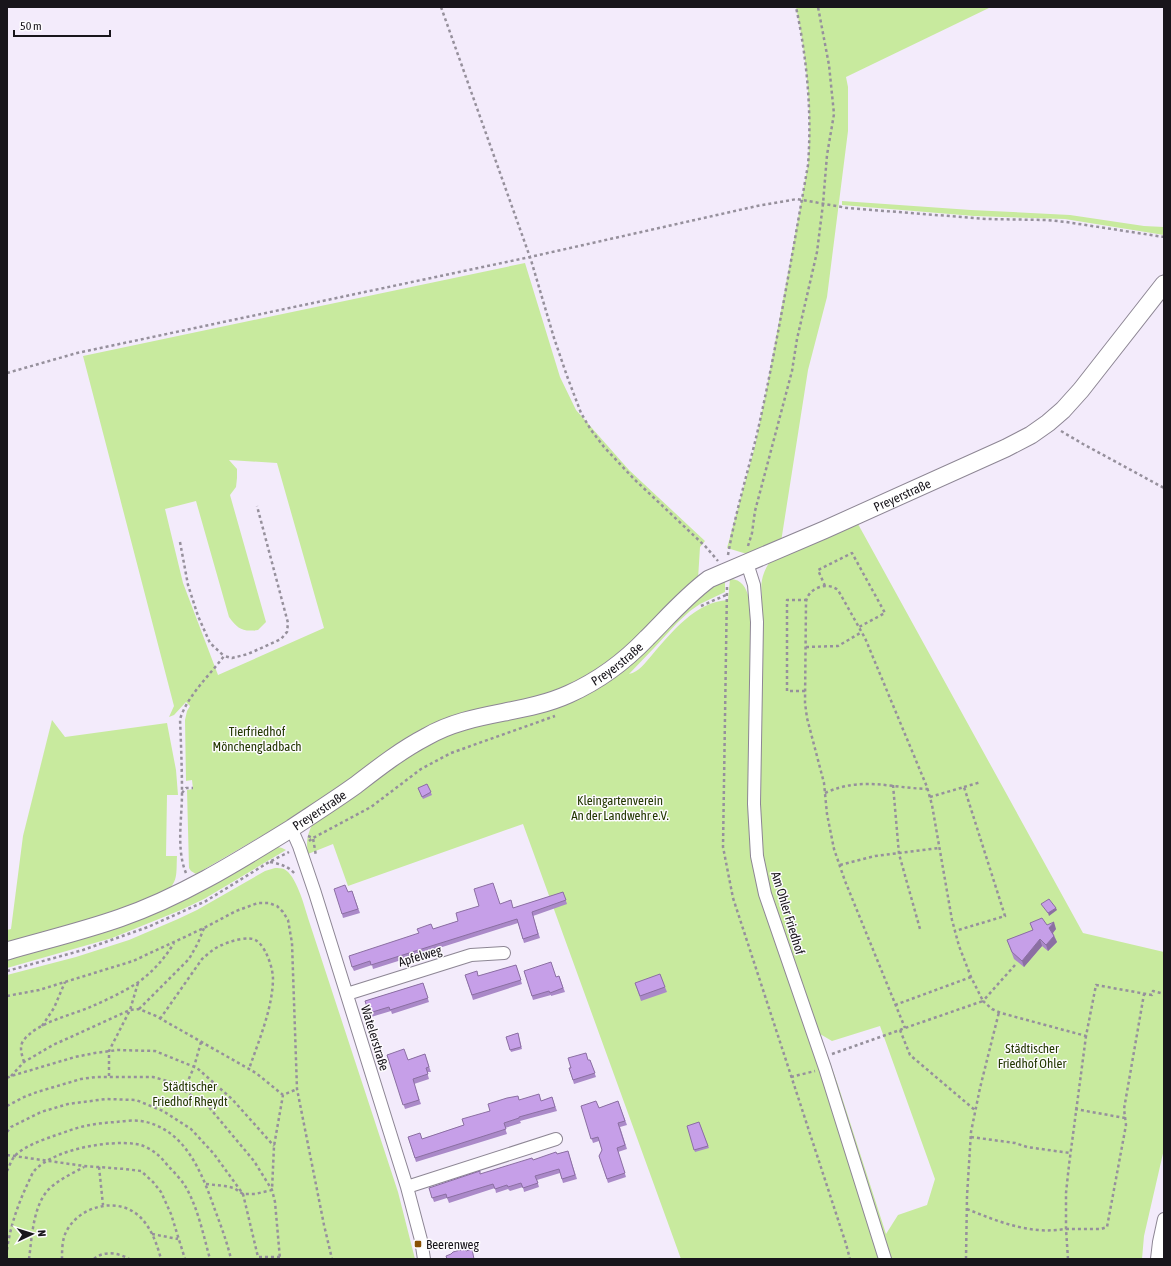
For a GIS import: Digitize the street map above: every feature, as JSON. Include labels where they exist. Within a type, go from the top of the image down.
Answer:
[{"type":"main road","name":"Preyerstraße","points":[[7,951],[120,918],[170,898],[291,828],[343,794],[416,742],[443,728],[463,721],[548,702],[569,694],[598,678],[623,660],[640,645],[697,587],[709,579],[832,526],[1006,448],[1031,435],[1063,410],[1081,390],[1164,284]]},
{"type":"street","name":"Am Ohler Friedhof","points":[[748,562],[754,586],[757,622],[754,804],[757,856],[765,894],[824,1063],[885,1259]]},
{"type":"street","name":"Watelerstraße","points":[[291,828],[313,886],[407,1186],[421,1240],[424,1259]]},
{"type":"street","name":"Apfelweg","points":[[347,994],[471,955],[504,953]]},
{"type":"street","points":[[407,1186],[556,1139]]},
{"type":"street","points":[[1157,1259],[1158,1242],[1164,1219]]},
{"type":"path","points":[[442,7],[530,257],[567,376],[581,413],[591,430],[604,447],[706,547],[726,571]]},
{"type":"path","points":[[726,571],[730,543],[755,446],[768,384],[808,165],[810,136],[808,86],[796,7]]},
{"type":"path","points":[[748,562],[747,549],[752,533],[755,511],[792,370],[797,339],[817,252],[834,114],[829,65],[818,7]]},
{"type":"path","points":[[7,373],[77,353],[530,257],[757,206],[797,199],[847,208],[987,219],[1047,220],[1164,237]]},
{"type":"path","points":[[1048,423],[1083,444],[1164,488]]},
{"type":"path","points":[[180,542],[188,585],[198,616],[210,643],[224,656],[232,658],[248,654],[281,639],[287,632],[288,623],[257,506]]},
{"type":"path","points":[[825,586],[818,570],[852,553],[885,613],[859,627]]},
{"type":"path","points":[[905,1028],[834,849],[827,814],[822,776],[807,718],[805,691],[806,600],[810,592],[825,586],[834,586],[838,590],[862,632],[882,676],[928,789],[955,932],[971,977],[982,1001],[999,1012],[1086,1036]]},
{"type":"path","points":[[805,691],[787,691],[787,600],[806,600]]},
{"type":"path","points":[[806,647],[838,646],[862,632]]},
{"type":"path","points":[[192,886],[182,862],[180,719],[189,701],[224,656]]},
{"type":"path","points":[[930,797],[981,782]]},
{"type":"path","points":[[825,792],[834,788],[848,785],[863,784],[893,785],[928,789]]},
{"type":"path","points":[[893,785],[898,854],[920,929]]},
{"type":"path","points":[[955,932],[1005,916],[964,787]]},
{"type":"path","points":[[182,793],[186,788],[193,788]]},
{"type":"path","points":[[840,865],[875,856],[940,848]]},
{"type":"path","points":[[7,996],[39,990],[133,961],[204,928],[236,911],[258,903],[269,903],[277,906],[288,920],[292,943],[297,1088],[332,1259]]},
{"type":"path","points":[[139,1009],[189,959],[198,944],[204,928]]},
{"type":"path","points":[[160,1019],[202,959],[210,952],[222,945],[236,940],[249,938],[257,940],[263,947],[268,957],[273,979],[270,1002],[249,1069]]},
{"type":"path","points":[[24,1062],[21,1048],[23,1041],[36,1030],[89,1007],[138,983],[158,965],[175,942]]},
{"type":"path","points":[[790,1077],[905,1028],[982,1001],[1015,965]]},
{"type":"path","points":[[895,1005],[971,977]]},
{"type":"path","points":[[42,1027],[54,1008],[65,982]]},
{"type":"path","points":[[108,1076],[109,1051],[130,1010],[138,983]]},
{"type":"path","points":[[1068,1259],[1066,1193],[1070,1153],[1086,1036],[1096,985],[1152,996],[1153,991],[1164,994]]},
{"type":"path","points":[[967,1209],[983,1216],[1026,1228],[1049,1231],[1066,1229],[1101,1229],[1108,1227],[1126,1125],[1124,1109],[1144,994]]},
{"type":"path","points":[[11,1076],[24,1062],[53,1045],[130,1010],[139,1009],[160,1019],[256,1073],[283,1096]]},
{"type":"path","points":[[966,1259],[971,1137],[999,1012]]},
{"type":"path","points":[[900,1030],[910,1055],[976,1111]]},
{"type":"path","points":[[184,1090],[194,1067],[201,1042]]},
{"type":"path","points":[[7,1078],[75,1056],[118,1050],[155,1051],[197,1068],[232,1099],[274,1146]]},
{"type":"path","points":[[7,1106],[24,1097],[81,1079],[108,1076],[153,1077],[171,1082],[208,1106],[254,1161],[272,1190]]},
{"type":"path","points":[[283,1096],[297,1088]]},
{"type":"path","points":[[7,1132],[11,1128],[41,1112],[68,1104],[106,1099],[136,1100],[163,1111],[191,1129],[214,1154],[243,1194],[258,1258],[280,1258],[275,1202],[272,1190],[274,1146],[283,1096]]},
{"type":"path","points":[[1075,1109],[1126,1118]]},
{"type":"path","points":[[7,1171],[15,1156],[29,1146],[75,1129],[99,1123],[141,1122],[155,1126],[170,1133],[188,1152],[206,1184],[231,1259]]},
{"type":"path","points":[[971,1137],[1070,1153]]},
{"type":"path","points":[[7,1250],[8,1238],[24,1191],[34,1171],[45,1160],[92,1145],[114,1143],[137,1144],[160,1156],[184,1184],[194,1204],[200,1221],[210,1259]]},
{"type":"path","points":[[7,1155],[84,1166],[125,1168],[141,1171],[161,1192],[171,1214],[185,1259]]},
{"type":"path","points":[[29,1259],[35,1220],[40,1201],[49,1189],[84,1166]]},
{"type":"path","points":[[99,1167],[103,1205]]},
{"type":"path","points":[[206,1184],[234,1188],[243,1194],[255,1194],[272,1190]]},
{"type":"path","points":[[62,1259],[62,1250],[66,1232],[73,1222],[91,1208],[103,1205],[122,1207],[133,1212],[142,1220],[152,1234],[161,1259]]},
{"type":"path","points":[[152,1234],[178,1239]]},
{"type":"path","points":[[94,1259],[100,1254],[115,1253],[129,1259]]},
{"type":"green space","points":[[796,7],[991,7],[846,77],[848,87],[848,131],[827,297],[808,370],[781,542],[748,555],[727,548],[755,446],[808,165],[808,86]]},
{"type":"green space","points":[[842,201],[1070,215],[1144,226],[1164,227],[1164,235],[1065,219],[974,216],[842,205]]},
{"type":"green space","name":"Tierfriedhof Mönchengladbach","points":[[525,263],[560,377],[576,410],[629,470],[705,541],[700,547],[698,579],[610,662],[570,685],[549,694],[471,712],[352,779],[277,827],[196,874],[189,868],[187,790],[193,789],[192,780],[186,781],[185,720],[190,706],[186,702],[174,715],[169,717],[174,706],[83,356]],"holes":[[[229,460],[277,463],[324,628],[218,675],[183,583],[165,509],[196,501],[229,617],[241,629],[258,630],[266,622],[230,495],[236,487],[237,469]]]},
{"type":"green space","points":[[857,520],[1083,933],[1164,952],[1164,1149],[1144,1236],[1142,1259],[681,1259],[523,824],[348,886],[333,844],[308,854],[307,839],[312,825],[376,777],[446,733],[558,705],[698,594],[724,579],[725,592],[700,604],[690,611],[629,674],[633,673],[644,664],[676,628],[695,612],[716,602],[728,600],[730,579],[734,579],[743,585],[749,598],[762,597],[762,579],[769,563]],"holes":[[[880,1026],[935,1179],[927,1205],[898,1215],[886,1234],[820,1034],[832,1041]]]},
{"type":"green space","points":[[52,720],[65,737],[167,723],[176,770],[178,795],[167,795],[166,856],[177,856],[176,877],[169,889],[164,892],[86,922],[7,944],[7,930],[11,929],[23,836]]},
{"type":"green space","points":[[274,846],[286,850],[204,899],[181,910],[112,938],[7,968],[7,957]]},
{"type":"green space","name":"Städtischer Friedhof Rheydt","points":[[281,868],[288,872],[296,884],[302,898],[398,1192],[415,1259],[7,1259],[7,975],[76,957],[129,940],[197,910],[265,871]]},
{"type":"building","points":[[427,784],[431,792],[422,797],[418,788]]},
{"type":"building","points":[[493,883],[500,904],[511,900],[513,908],[563,892],[566,900],[532,912],[538,934],[523,939],[517,919],[371,965],[370,961],[352,967],[349,956],[419,933],[417,929],[431,924],[433,929],[458,921],[456,913],[479,906],[474,889]]},
{"type":"building","points":[[345,885],[348,892],[352,891],[358,909],[342,914],[334,889]]},
{"type":"building","points":[[1049,899],[1056,908],[1048,913],[1041,904]]},
{"type":"building","points":[[1042,918],[1047,925],[1054,922],[1049,928],[1054,936],[1046,945],[1040,939],[1022,961],[1012,952],[1007,940],[1033,930],[1030,923]]},
{"type":"building","points":[[551,962],[556,977],[559,976],[563,988],[550,993],[549,991],[532,996],[524,971]]},
{"type":"building","points":[[516,965],[521,980],[472,995],[465,975],[477,971],[478,976]]},
{"type":"building","points":[[660,974],[665,987],[640,996],[635,983]]},
{"type":"building","points":[[423,983],[428,998],[390,1010],[389,1007],[369,1013],[365,1001]]},
{"type":"building","points":[[518,1033],[521,1047],[510,1050],[506,1037]]},
{"type":"building","points":[[404,1049],[408,1060],[425,1054],[429,1067],[426,1068],[428,1074],[413,1079],[419,1100],[403,1105],[387,1055]]},
{"type":"building","points":[[586,1053],[595,1073],[573,1080],[569,1068],[571,1068],[568,1058]]},
{"type":"building","points":[[539,1094],[541,1101],[552,1097],[555,1107],[519,1117],[504,1123],[506,1129],[415,1158],[408,1137],[420,1133],[422,1139],[464,1125],[462,1119],[490,1111],[488,1104],[507,1098],[518,1096],[519,1100]]},
{"type":"building","points":[[596,1101],[599,1108],[618,1101],[625,1121],[618,1123],[625,1145],[617,1148],[625,1173],[607,1179],[599,1156],[602,1150],[598,1137],[591,1139],[581,1106]]},
{"type":"building","points":[[699,1122],[708,1146],[694,1150],[687,1126]]},
{"type":"building","points":[[568,1151],[575,1175],[562,1179],[559,1169],[535,1176],[538,1183],[523,1188],[521,1183],[495,1189],[493,1184],[447,1198],[446,1194],[432,1198],[429,1188],[480,1171],[480,1174],[532,1158],[533,1160],[556,1152],[557,1154]]},
{"type":"building","points":[[464,1249],[466,1251],[472,1249],[474,1259],[447,1259],[446,1256]]},
{"type":"place","name":"Beerenweg","points":[[418,1244]]},
{"type":"park label","name":"Kleingartenverein An der Landwehr e.V.","points":[[620,808]]},
{"type":"park label","name":"Städtischer Friedhof Ohler","points":[[1032,1056]]}]
